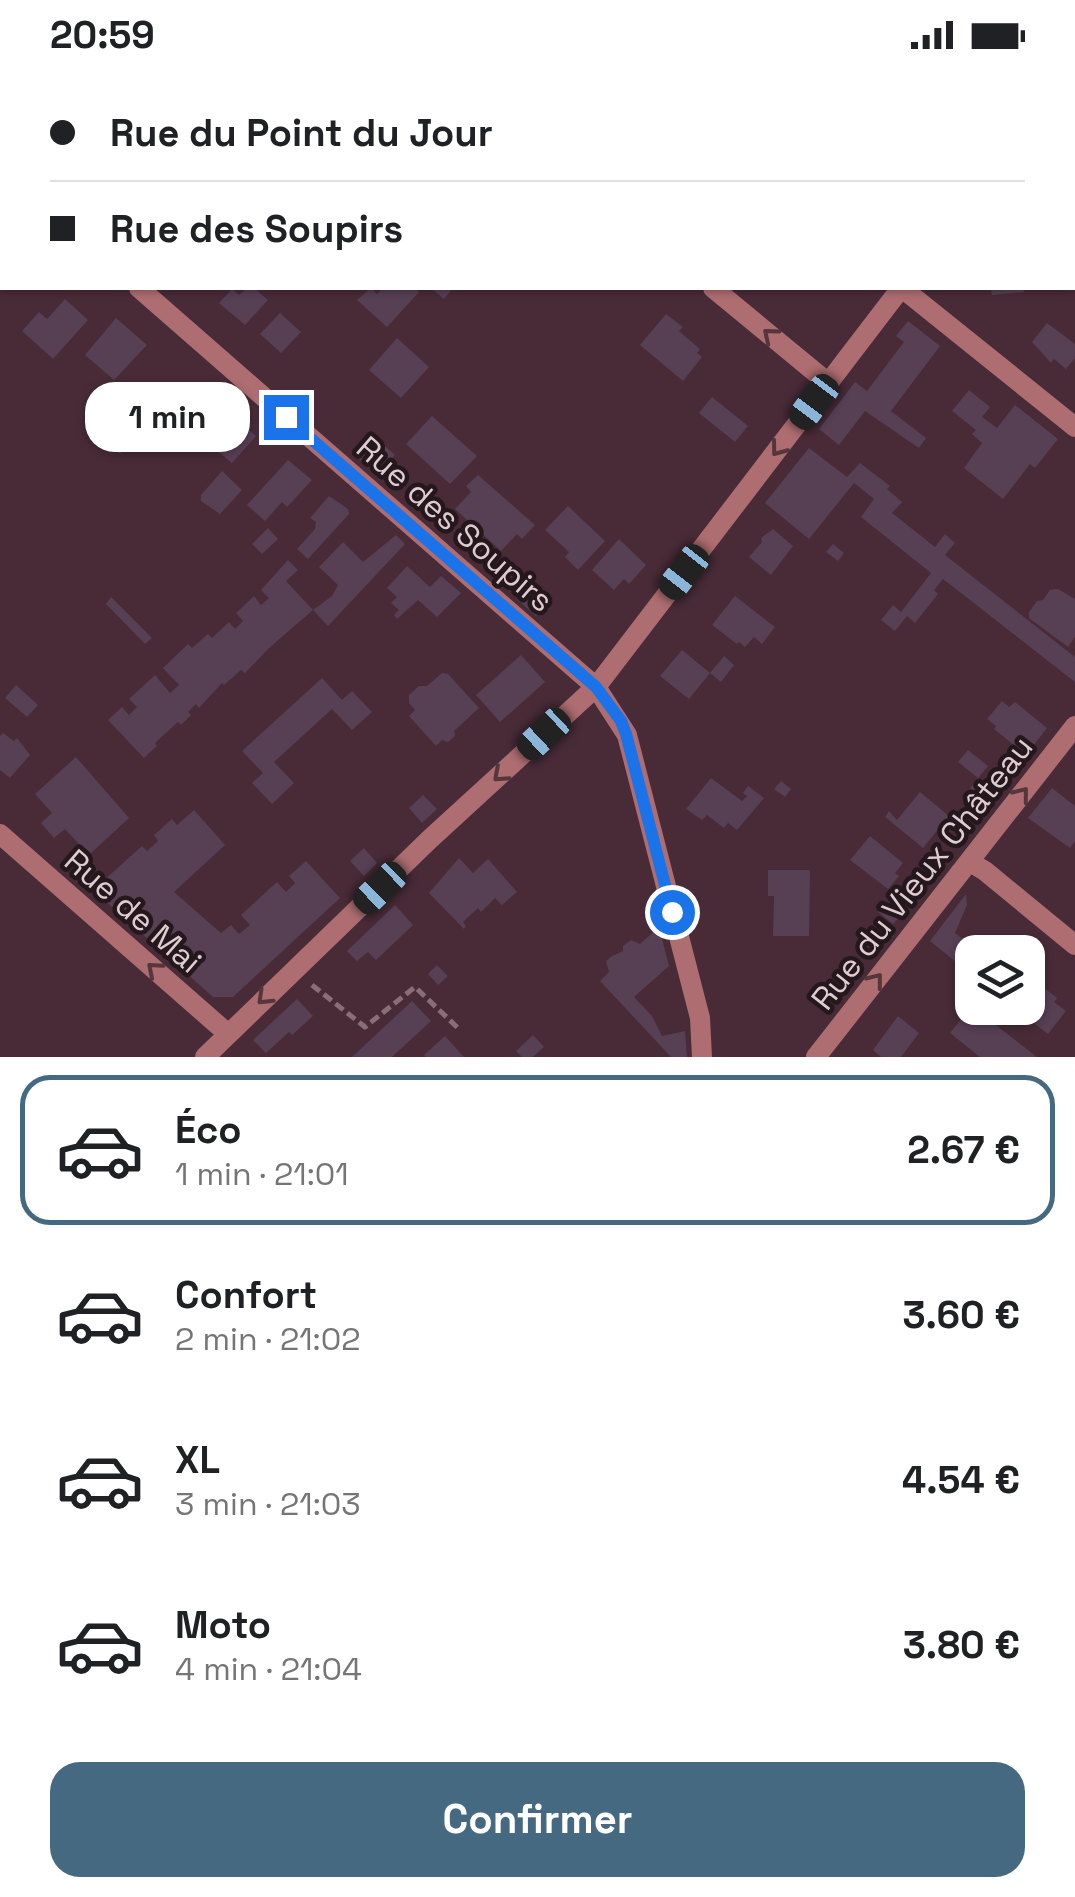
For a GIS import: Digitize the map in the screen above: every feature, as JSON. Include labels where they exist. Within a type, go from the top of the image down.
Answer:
[{"type":"street","name":"Rue des Soupirs","points":[[142,290],[596,687],[621,721],[700,1018],[702,1057]]},
{"type":"street","points":[[715,290],[827,382]]},
{"type":"street","points":[[204,1057],[430,839],[596,687],[900,290]]},
{"type":"street","points":[[904,290],[1075,427]]},
{"type":"street","name":"Rue du Vieux Château","points":[[816,1057],[1075,726]]},
{"type":"street","name":"Rue de Mai","points":[[0,834],[227,1034]]},
{"type":"street","points":[[970,862],[1075,945]]},
{"type":"path","points":[[312,985],[365,1027],[416,986],[459,1029]]},
{"type":"building","points":[[231,290],[239,295],[245,290],[256,290],[268,300],[245,325],[219,303]]},
{"type":"building","points":[[369,290],[377,294],[381,290],[419,292],[387,327],[357,300]]},
{"type":"building","points":[[433,290],[451,290],[444,299]]},
{"type":"building","points":[[991,290],[1024,292],[992,295]]},
{"type":"building","points":[[65,299],[88,320],[53,359],[22,331],[39,312],[47,319]]},
{"type":"building","points":[[280,313],[301,332],[281,353],[260,334]]},
{"type":"building","points":[[666,314],[683,327],[679,331],[700,349],[697,353],[702,357],[683,381],[640,345]]},
{"type":"building","points":[[116,318],[147,345],[114,380],[85,355]]},
{"type":"building","points":[[908,321],[940,346],[891,411],[926,438],[919,448],[865,411],[839,445],[819,429],[855,382],[867,391],[904,342],[896,336]]},
{"type":"building","points":[[1047,323],[1075,344],[1075,358],[1066,369],[1054,359],[1051,363],[1032,342]]},
{"type":"building","points":[[397,338],[429,367],[401,398],[369,370]]},
{"type":"building","points":[[134,389],[159,411],[120,454],[95,431]]},
{"type":"building","points":[[969,390],[990,407],[982,417],[997,428],[1015,405],[1058,439],[1035,468],[1030,464],[1003,499],[964,468],[982,443],[972,434],[976,430],[952,411]]},
{"type":"building","points":[[207,392],[256,436],[232,463],[214,448],[218,443],[206,433],[196,444],[176,426]]},
{"type":"building","points":[[712,397],[748,426],[735,442],[699,413]]},
{"type":"building","points":[[432,416],[477,456],[450,484],[406,444]]},
{"type":"building","points":[[376,438],[395,455],[377,475],[358,458]]},
{"type":"building","points":[[809,448],[847,477],[860,463],[890,486],[887,489],[902,502],[892,513],[935,547],[945,534],[955,543],[945,555],[1075,657],[1075,682],[943,579],[934,590],[938,594],[915,623],[907,616],[895,631],[881,620],[893,605],[901,612],[931,573],[861,517],[874,499],[854,483],[809,539],[765,503]]},
{"type":"building","points":[[288,460],[312,480],[287,507],[282,502],[265,521],[247,505]]},
{"type":"building","points":[[222,471],[242,490],[220,514],[201,501],[201,495]]},
{"type":"building","points":[[478,475],[535,525],[522,539],[517,534],[501,551],[455,509],[471,492],[466,486]]},
{"type":"building","points":[[329,496],[348,509],[349,514],[308,559],[297,549],[315,529],[316,522],[310,518]]},
{"type":"building","points":[[568,506],[605,541],[578,570],[565,557],[569,552],[545,530]]},
{"type":"building","points":[[268,528],[278,539],[262,554],[252,544]]},
{"type":"building","points":[[773,529],[793,546],[771,575],[749,557],[761,538]]},
{"type":"building","points":[[396,535],[405,544],[328,626],[313,610],[332,596],[338,585],[319,567],[343,542],[363,562]]},
{"type":"building","points":[[619,539],[646,565],[629,584],[624,579],[614,590],[592,570]]},
{"type":"building","points":[[833,544],[844,553],[838,561],[826,552]]},
{"type":"building","points":[[288,560],[298,570],[286,581],[313,610],[245,673],[241,670],[222,683],[199,708],[196,704],[188,712],[191,715],[155,743],[157,746],[144,758],[108,720],[122,707],[129,715],[137,707],[129,699],[155,675],[170,693],[179,685],[163,668],[188,644],[192,648],[208,634],[212,638],[229,622],[235,629],[243,621],[236,613],[254,596],[261,605],[269,598],[261,590]]},
{"type":"building","points":[[407,566],[430,587],[441,576],[461,593],[437,617],[418,600],[397,619],[394,615],[399,610],[391,603],[397,597],[387,588]]},
{"type":"building","points":[[528,587],[547,605],[536,616],[517,599]]},
{"type":"building","points":[[1058,589],[1075,599],[1075,637],[1068,647],[1029,618],[1037,601],[1043,600],[1050,590]]},
{"type":"building","points":[[735,596],[775,627],[762,644],[754,637],[745,647],[737,644],[712,625]]},
{"type":"building","points":[[111,597],[152,638],[145,644],[106,604]]},
{"type":"building","points":[[682,650],[710,673],[689,699],[660,676]]},
{"type":"building","points":[[521,655],[545,682],[500,722],[476,695]]},
{"type":"building","points":[[724,656],[734,665],[721,682],[710,673]]},
{"type":"building","points":[[442,673],[448,674],[479,708],[454,731],[455,736],[436,746],[409,716],[415,710],[409,695]]},
{"type":"building","points":[[322,678],[342,700],[352,691],[372,712],[352,730],[332,709],[274,762],[294,783],[272,804],[252,783],[263,773],[242,751]]},
{"type":"building","points":[[16,685],[38,705],[27,717],[5,698]]},
{"type":"building","points":[[1002,701],[1009,707],[1015,702],[1047,728],[1026,755],[987,719]]},
{"type":"building","points":[[3,733],[14,741],[17,738],[30,755],[10,778],[0,770]]},
{"type":"building","points":[[968,750],[988,766],[978,778],[958,762]]},
{"type":"building","points":[[76,757],[129,818],[89,855],[65,829],[54,838],[41,823],[52,813],[35,794]]},
{"type":"building","points":[[711,778],[742,801],[748,786],[764,798],[737,830],[728,823],[724,828],[707,815],[702,820],[686,809]]},
{"type":"building","points":[[978,778],[996,793],[982,811],[969,800],[976,792],[970,788]]},
{"type":"building","points":[[781,781],[791,789],[785,797],[774,789]]},
{"type":"building","points":[[1052,788],[1075,806],[1075,841],[1070,848],[1028,818]]},
{"type":"building","points":[[920,792],[949,816],[923,848],[885,817],[889,811],[897,820]]},
{"type":"building","points":[[423,795],[437,809],[422,823],[409,808]]},
{"type":"building","points":[[194,810],[225,845],[174,892],[221,933],[231,925],[239,934],[250,925],[241,915],[277,882],[286,892],[295,883],[289,876],[306,861],[340,898],[233,997],[213,997],[93,890],[142,846],[147,851],[158,841],[154,835],[172,819],[177,825]]},
{"type":"building","points":[[870,836],[903,863],[895,873],[899,876],[888,889],[850,860]]},
{"type":"building","points":[[364,848],[377,863],[364,876],[350,861]]},
{"type":"building","points":[[459,858],[473,873],[488,859],[517,892],[502,905],[495,898],[481,912],[478,908],[463,922],[464,929],[429,893]]},
{"type":"building","points":[[768,870],[810,870],[809,936],[773,936],[774,896],[768,896]]},
{"type":"building","points":[[966,894],[967,905],[955,933],[955,961],[930,941]]},
{"type":"building","points":[[885,902],[901,915],[893,924],[877,911]]},
{"type":"building","points":[[395,905],[413,925],[376,960],[368,952],[357,961],[347,951]]},
{"type":"building","points":[[659,927],[669,966],[634,997],[652,1016],[662,1036],[685,1031],[687,1057],[671,1057],[600,981],[609,972],[606,961],[623,951],[631,940],[640,944]]},
{"type":"building","points":[[437,965],[448,976],[438,985],[428,974]]},
{"type":"building","points":[[1045,988],[1066,1011],[1048,1034],[1036,1025],[1045,1025]]},
{"type":"building","points":[[297,999],[313,1016],[266,1053],[253,1040]]},
{"type":"building","points":[[412,1001],[431,1021],[392,1057],[352,1057]]},
{"type":"building","points":[[898,1016],[919,1033],[901,1057],[881,1057],[873,1050]]},
{"type":"building","points":[[956,1025],[996,1025],[1037,1057],[980,1057],[950,1033]]},
{"type":"building","points":[[533,1035],[544,1047],[533,1057],[522,1057],[516,1051]]},
{"type":"building","points":[[445,1036],[464,1057],[424,1055]]},
{"type":"route","points":[[286,417],[596,687],[626,734],[672,912]]}]
